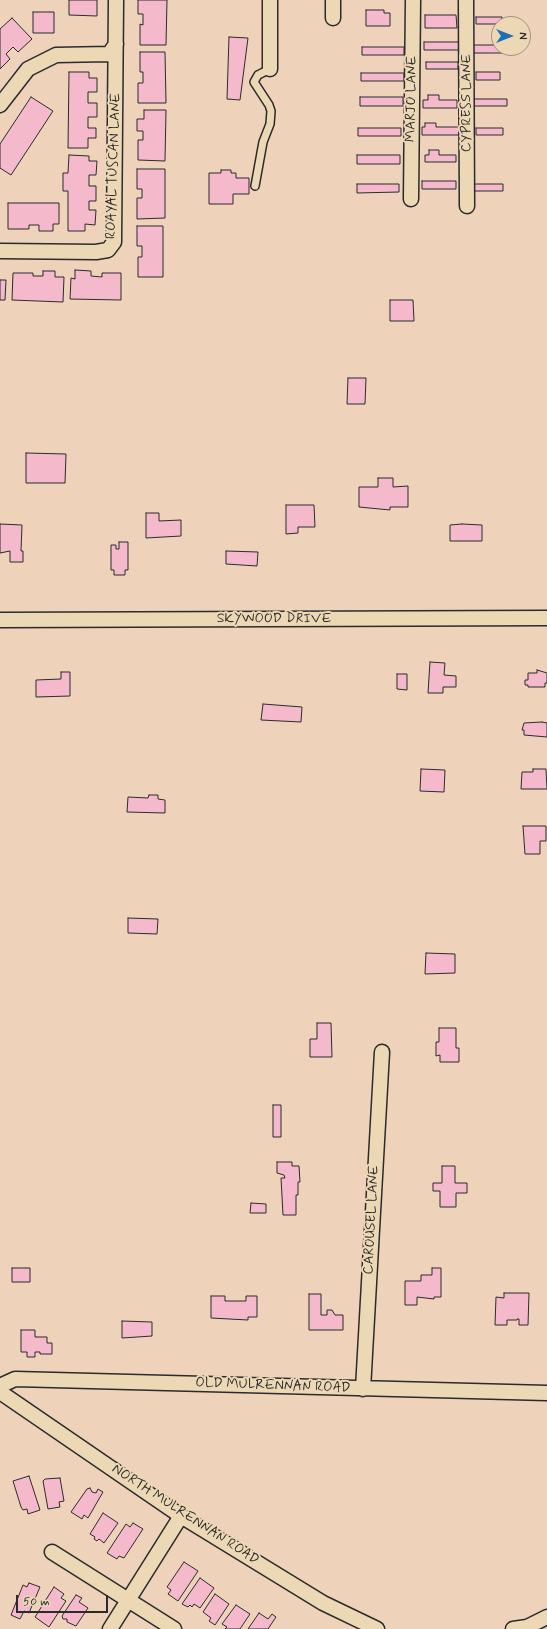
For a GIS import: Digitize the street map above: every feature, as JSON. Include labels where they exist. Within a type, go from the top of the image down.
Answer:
[{"type":"street","name":"ROAYAL TUSCAN LANE","points":[[0,251],[96,252],[108,250],[114,242],[116,0]]},
{"type":"street","points":[[270,0],[270,69]]},
{"type":"street","points":[[333,0],[333,18]]},
{"type":"street","name":"MARJO LANE","points":[[411,199],[414,0]]},
{"type":"street","name":"CYPRESS LANE","points":[[466,0],[467,206]]},
{"type":"street","points":[[0,105],[28,69],[56,55],[109,54],[116,44]]},
{"type":"street","name":"SKYWOOD DRIVE","points":[[0,620],[547,618]]},
{"type":"street","name":"CAROUSEL LANE","points":[[363,1389],[382,1052]]},
{"type":"street","name":"OLD MULRENNAN ROAD","points":[[0,1386],[15,1379],[547,1393]]},
{"type":"street","name":"NORTH MULRENNAN ROAD","points":[[0,1392],[181,1516],[323,1603],[377,1629]]},
{"type":"street","points":[[110,1629],[181,1516]]},
{"type":"street","points":[[52,1552],[174,1629]]},
{"type":"street","points":[[513,1629],[527,1627],[547,1617]]},
{"type":"lane","points":[[255,186],[263,142],[270,124],[270,111],[269,105],[254,82],[258,75],[270,69]]},
{"type":"building","points":[[69,0],[97,0],[97,16],[69,15]]},
{"type":"building","points":[[138,0],[167,0],[166,45],[140,45],[140,24],[143,25],[143,14],[138,14]]},
{"type":"building","points":[[366,10],[384,10],[384,13],[390,13],[390,26],[366,26]]},
{"type":"building","points":[[33,12],[54,12],[54,33],[33,33]]},
{"type":"building","points":[[425,15],[456,15],[457,28],[425,28]]},
{"type":"building","points":[[476,17],[491,17],[491,24],[476,24]]},
{"type":"building","points":[[12,18],[32,39],[18,52],[13,47],[6,54],[10,59],[0,69],[0,29]]},
{"type":"building","points":[[229,37],[248,38],[240,100],[227,99]]},
{"type":"building","points":[[424,42],[460,42],[460,50],[424,50]]},
{"type":"building","points":[[473,45],[491,45],[491,53],[473,53]]},
{"type":"building","points":[[362,47],[404,47],[404,55],[362,55]]},
{"type":"building","points":[[140,52],[165,52],[166,103],[138,103],[138,83],[143,83],[143,72],[140,72]]},
{"type":"building","points":[[426,62],[458,62],[458,69],[426,69]]},
{"type":"building","points":[[69,72],[89,72],[89,78],[97,78],[97,92],[88,92],[88,103],[97,103],[97,117],[88,117],[88,128],[96,128],[96,138],[88,138],[88,148],[68,148]]},
{"type":"building","points":[[476,72],[500,72],[500,80],[476,80]]},
{"type":"building","points":[[361,73],[404,73],[404,81],[361,81]]},
{"type":"building","points":[[428,95],[439,95],[439,100],[457,100],[457,108],[423,108],[423,100],[428,100]]},
{"type":"building","points":[[31,97],[53,111],[11,175],[0,168],[0,144]]},
{"type":"building","points":[[360,97],[403,97],[403,106],[360,106]]},
{"type":"building","points":[[474,99],[507,99],[507,106],[474,106]]},
{"type":"building","points":[[144,110],[166,110],[165,161],[138,160],[138,140],[143,140],[143,131],[137,131],[137,119],[144,119]]},
{"type":"building","points":[[425,123],[436,123],[436,127],[459,127],[459,135],[422,135],[422,127],[425,127]]},
{"type":"building","points":[[358,128],[401,128],[401,136],[358,136]]},
{"type":"building","points":[[476,128],[503,128],[503,135],[476,135]]},
{"type":"building","points":[[429,150],[439,150],[439,155],[456,155],[456,162],[425,162],[425,155],[429,155]]},
{"type":"building","points":[[69,155],[89,156],[89,161],[97,161],[96,175],[89,175],[89,186],[96,186],[96,201],[89,201],[89,210],[96,210],[95,225],[85,224],[85,231],[68,231],[68,191],[63,191],[63,173],[68,173]]},
{"type":"building","points":[[357,155],[400,155],[400,164],[357,164]]},
{"type":"building","points":[[137,169],[165,169],[165,218],[137,219],[137,198],[142,198],[142,189],[137,189]]},
{"type":"building","points":[[221,170],[231,170],[231,173],[236,173],[236,178],[249,178],[249,194],[233,194],[233,204],[209,204],[209,173],[221,173]]},
{"type":"building","points":[[422,181],[456,181],[456,189],[422,189]]},
{"type":"building","points":[[357,184],[399,184],[399,192],[357,193]]},
{"type":"building","points":[[474,184],[503,184],[503,191],[474,191]]},
{"type":"building","points":[[8,203],[59,203],[59,224],[53,224],[53,231],[39,231],[39,225],[29,225],[29,229],[8,229]]},
{"type":"building","points":[[137,226],[163,226],[163,277],[138,277],[138,257],[142,257],[142,246],[137,246]]},
{"type":"building","points":[[75,270],[91,271],[91,276],[102,277],[102,273],[121,273],[121,300],[70,299],[71,278],[75,279]]},
{"type":"building","points":[[43,271],[55,271],[55,277],[64,277],[63,302],[12,300],[13,273],[33,273],[33,276],[43,276]]},
{"type":"building","points":[[0,280],[6,280],[5,300],[0,300]]},
{"type":"building","points":[[390,300],[413,300],[414,321],[390,321]]},
{"type":"building","points":[[348,378],[366,378],[365,404],[347,404]]},
{"type":"building","points":[[26,453],[66,454],[65,483],[26,483]]},
{"type":"building","points":[[378,478],[393,478],[393,487],[408,486],[408,507],[390,507],[390,510],[359,507],[359,487],[378,487]]},
{"type":"building","points":[[286,505],[314,505],[315,527],[298,527],[298,533],[286,534]]},
{"type":"building","points":[[146,513],[159,513],[159,521],[181,520],[181,536],[146,538]]},
{"type":"building","points":[[0,524],[22,525],[21,551],[23,551],[23,562],[10,562],[10,551],[0,553]]},
{"type":"building","points":[[450,525],[482,525],[482,541],[450,541]]},
{"type":"building","points":[[119,542],[128,542],[128,570],[125,570],[125,575],[114,575],[114,570],[111,570],[111,545],[116,545],[116,549],[119,549]]},
{"type":"building","points":[[226,551],[258,552],[257,566],[226,564]]},
{"type":"building","points":[[430,662],[445,663],[444,675],[456,676],[456,687],[443,687],[443,693],[428,693]]},
{"type":"building","points":[[537,670],[547,673],[547,683],[545,683],[545,687],[528,687],[528,685],[525,685],[525,680],[528,680],[528,673],[537,673]]},
{"type":"building","points":[[61,672],[70,672],[70,696],[36,697],[36,680],[61,679]]},
{"type":"building","points":[[397,674],[407,674],[407,690],[397,689]]},
{"type":"building","points":[[263,704],[302,707],[301,722],[261,720]]},
{"type":"building","points":[[524,723],[547,723],[547,737],[524,735],[524,730],[522,730]]},
{"type":"building","points":[[421,769],[445,770],[444,792],[420,791]]},
{"type":"building","points":[[533,769],[546,769],[547,789],[521,789],[522,772],[533,772]]},
{"type":"building","points":[[149,795],[158,795],[158,799],[165,800],[165,813],[127,812],[128,797],[148,798]]},
{"type":"building","points":[[523,826],[546,826],[546,841],[540,841],[540,854],[525,854]]},
{"type":"building","points":[[128,918],[158,919],[157,934],[128,933]]},
{"type":"building","points":[[426,953],[455,954],[455,973],[425,974]]},
{"type":"building","points":[[317,1023],[331,1023],[332,1057],[310,1057],[310,1039],[317,1039]]},
{"type":"building","points":[[439,1028],[456,1028],[456,1048],[459,1048],[459,1062],[440,1062],[440,1055],[436,1056],[436,1042],[439,1042]]},
{"type":"building","points":[[273,1105],[281,1105],[281,1137],[273,1137]]},
{"type":"building","points":[[277,1162],[292,1162],[292,1166],[299,1166],[300,1182],[298,1182],[298,1195],[296,1195],[296,1215],[283,1215],[281,1178],[285,1178],[284,1175],[277,1173]]},
{"type":"building","points":[[442,1166],[455,1166],[455,1183],[467,1183],[467,1193],[456,1193],[456,1207],[440,1207],[440,1191],[433,1191],[433,1183],[442,1183]]},
{"type":"building","points":[[251,1203],[266,1204],[266,1213],[250,1213]]},
{"type":"building","points":[[12,1268],[30,1268],[30,1282],[12,1282]]},
{"type":"building","points":[[432,1268],[441,1268],[441,1297],[434,1297],[434,1299],[417,1297],[417,1305],[405,1305],[405,1281],[421,1281],[421,1275],[432,1275]]},
{"type":"building","points":[[504,1293],[529,1293],[528,1325],[519,1325],[519,1319],[517,1319],[507,1320],[507,1325],[495,1325],[496,1297],[504,1298]]},
{"type":"building","points":[[309,1294],[321,1294],[321,1315],[327,1315],[327,1310],[332,1310],[335,1315],[343,1315],[343,1330],[309,1330]]},
{"type":"building","points":[[211,1296],[225,1296],[225,1301],[246,1301],[246,1296],[257,1296],[257,1317],[248,1317],[248,1320],[211,1318]]},
{"type":"building","points":[[122,1321],[152,1322],[152,1336],[122,1338]]},
{"type":"building","points":[[21,1330],[35,1330],[35,1337],[47,1337],[47,1343],[52,1343],[52,1354],[40,1354],[40,1352],[35,1352],[35,1357],[27,1357],[27,1352],[21,1352]]},
{"type":"building","points":[[29,1476],[40,1510],[28,1514],[27,1509],[23,1510],[21,1507],[13,1481]]},
{"type":"building","points":[[60,1478],[64,1501],[59,1502],[60,1507],[48,1509],[43,1481],[45,1479]]},
{"type":"building","points":[[90,1488],[92,1492],[96,1493],[98,1489],[103,1492],[88,1518],[84,1515],[82,1519],[71,1512],[87,1489]]},
{"type":"building","points":[[103,1513],[118,1523],[104,1543],[99,1539],[97,1541],[94,1539],[95,1537],[90,1534]]},
{"type":"building","points":[[133,1523],[143,1529],[124,1558],[119,1556],[117,1559],[107,1553],[126,1524],[130,1527]]},
{"type":"building","points":[[184,1562],[198,1571],[178,1601],[168,1594],[171,1590],[167,1587]]},
{"type":"building","points":[[200,1578],[214,1588],[200,1608],[194,1604],[192,1607],[190,1605],[188,1607],[182,1604]]},
{"type":"building","points":[[29,1583],[40,1587],[29,1613],[24,1611],[20,1619],[11,1615],[23,1585],[27,1587]]},
{"type":"building","points":[[54,1587],[64,1594],[61,1598],[66,1601],[49,1627],[35,1617]]},
{"type":"building","points":[[215,1594],[229,1604],[215,1625],[209,1621],[211,1618],[203,1612]]},
{"type":"building","points":[[76,1595],[82,1598],[79,1602],[88,1608],[76,1626],[67,1622],[67,1619],[63,1619],[62,1616]]},
{"type":"building","points":[[236,1605],[250,1614],[240,1629],[225,1629],[227,1627],[222,1624]]},
{"type":"building","points":[[259,1613],[268,1619],[272,1614],[276,1617],[268,1629],[248,1629]]}]
